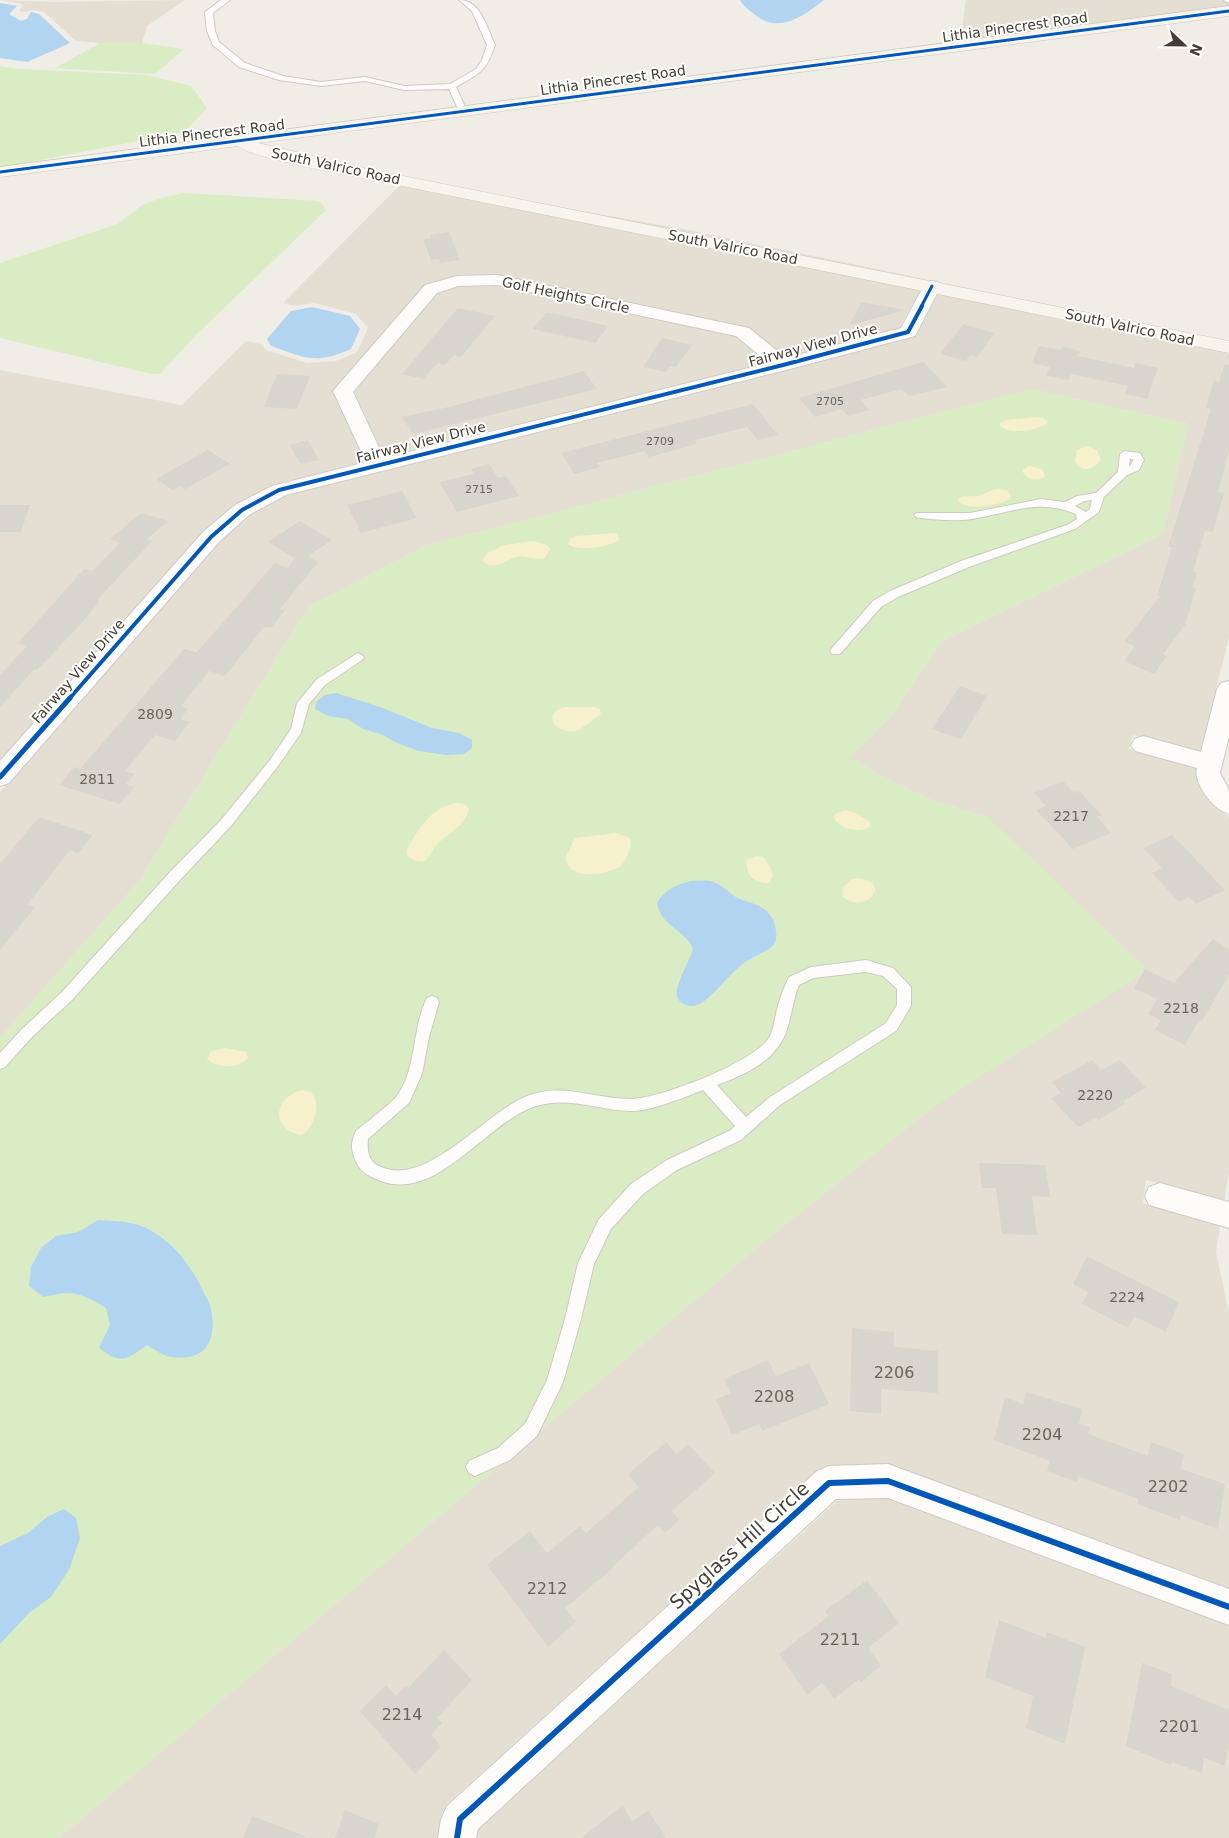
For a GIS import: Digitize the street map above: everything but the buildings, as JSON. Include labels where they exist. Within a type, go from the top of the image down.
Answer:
[{"type":"main road","name":"Lithia Pinecrest Road","points":[[0,172],[234,147],[464,111],[1229,10]]},
{"type":"main road","name":"South Valrico Road","points":[[234,147],[1229,347]]},
{"type":"main road","points":[[0,176],[40,174],[234,147]]},
{"type":"street","name":"Golf Heights Circle","points":[[377,464],[343,391],[431,289],[457,281],[497,280],[742,332],[783,365]]},
{"type":"street","name":"Fairway View Drive","points":[[0,776],[211,537],[242,510],[279,490],[377,464],[783,365],[908,332],[932,286]]},
{"type":"street","points":[[1229,689],[1208,774],[1217,793],[1229,805]]},
{"type":"street","points":[[1143,745],[1211,763]]},
{"type":"street","points":[[1160,1196],[1229,1215]]},
{"type":"street","name":"Spyglass Hill Circle","points":[[457,1838],[460,1819],[829,1483],[888,1481],[1229,1607]]},
{"type":"lane","points":[[226,0],[209,12],[211,31],[216,43],[242,65],[282,78],[321,84],[365,79],[404,88],[452,86],[479,71],[486,60],[491,45],[475,10],[463,0]]},
{"type":"lane","points":[[452,86],[464,111]]},
{"type":"lane","points":[[836,651],[877,604],[894,594],[965,564],[1071,527],[1095,510],[1099,496],[1123,474]]},
{"type":"lane","points":[[1068,505],[1081,498],[1099,496]]},
{"type":"lane","points":[[920,515],[950,518],[976,515],[1027,502],[1046,502],[1068,505],[1081,512],[1083,520]]},
{"type":"lane","points":[[0,1063],[27,1033],[67,996],[175,876],[226,823],[274,763],[297,730],[302,703],[321,682],[358,657]]},
{"type":"lane","points":[[432,1002],[422,1037],[415,1074],[404,1099],[361,1136],[359,1153],[372,1171],[391,1178],[412,1178],[442,1163],[505,1113],[530,1100],[554,1096],[633,1105],[717,1080],[751,1062],[772,1046],[782,1028],[786,1002],[794,981],[811,973],[866,966],[888,972],[904,988],[904,1006],[891,1027],[775,1101],[736,1135],[672,1165],[637,1189],[605,1224],[586,1263],[573,1320],[555,1382],[531,1430],[504,1454],[475,1467]]},
{"type":"lane","points":[[706,1083],[745,1127]]},
{"type":"shaded area","points":[[0,0],[53,2],[185,0],[147,26],[142,43],[100,43],[76,41],[44,12],[32,10],[19,11],[23,6],[22,4]]},
{"type":"shaded area","points":[[966,0],[1229,0],[1229,7],[960,42]]},
{"type":"shaded area","points":[[400,185],[921,289],[899,328],[786,358],[750,330],[457,276],[426,285],[334,389],[334,393],[365,461],[275,485],[233,507],[0,761],[0,370],[182,405],[246,341],[261,344],[266,350],[307,363],[336,361],[357,352],[368,328],[356,314],[314,303],[294,306],[283,303]]},
{"type":"shaded area","points":[[526,201],[683,229],[1229,342]]},
{"type":"shaded area","points":[[460,285],[496,285],[736,336],[769,363],[384,456],[354,392],[438,292]]},
{"type":"shaded area","points":[[939,292],[1229,352],[1229,638],[1200,753],[1133,735],[1129,749],[1196,767],[1196,773],[1207,796],[1229,818],[1229,1173],[1224,1202],[1146,1180],[1143,1203],[1220,1225],[1216,1253],[1229,1312],[1229,1591],[826,1468],[816,1471],[447,1804],[441,1815],[437,1838],[59,1838],[772,1235],[936,1105],[988,817],[929,799],[874,772],[857,760],[847,760],[892,715],[942,641],[1163,534],[1188,424],[1032,389],[425,546],[308,607],[139,881],[0,1038],[0,792],[221,540],[250,514],[285,495],[781,372],[914,336],[917,334]]},
{"type":"shaded area","points":[[888,1497],[1229,1624],[1229,1838],[477,1838],[478,1830],[839,1499]]},
{"type":"green space","points":[[100,43],[142,43],[184,49],[155,74],[55,68]]},
{"type":"green space","points":[[0,66],[19,69],[147,75],[191,86],[207,108],[184,132],[0,168]]},
{"type":"green space","points":[[183,193],[318,201],[326,210],[196,335],[160,374],[151,374],[0,338],[0,263],[118,224],[142,205]]},
{"type":"green space","points":[[1032,389],[1188,424],[1163,534],[942,641],[892,715],[848,760],[857,760],[874,772],[929,799],[988,817],[1148,970],[936,1105],[772,1235],[59,1838],[0,1838],[0,1038],[139,881],[308,607],[425,546]]},
{"type":"sand","points":[[1043,418],[1048,422],[1038,428],[1024,431],[1005,429],[1000,426],[1000,423],[1006,420]]},
{"type":"sand","points":[[1087,446],[1097,450],[1101,460],[1093,467],[1084,469],[1077,465],[1075,461],[1077,450]]},
{"type":"sand","points":[[1029,466],[1042,469],[1045,476],[1037,480],[1028,477],[1022,470]]},
{"type":"sand","points":[[997,489],[1007,490],[1011,496],[1010,499],[991,505],[975,507],[962,504],[958,500],[961,497],[980,495]]},
{"type":"sand","points":[[616,533],[620,539],[603,546],[579,548],[568,544],[571,538],[576,536]]},
{"type":"sand","points":[[533,541],[547,545],[550,549],[545,558],[517,557],[495,565],[486,564],[483,561],[486,554],[504,545]]},
{"type":"sand","points":[[565,707],[595,707],[600,709],[601,714],[580,729],[575,731],[563,730],[554,723],[552,718],[557,710]]},
{"type":"sand","points":[[459,803],[466,805],[469,809],[463,822],[440,842],[424,861],[416,861],[408,856],[407,850],[427,819],[441,808]]},
{"type":"sand","points":[[845,810],[858,814],[870,822],[870,827],[861,830],[845,828],[834,818],[835,814]]},
{"type":"sand","points":[[616,833],[630,838],[631,842],[625,861],[620,867],[597,874],[581,874],[569,866],[565,858],[575,838]]},
{"type":"sand","points":[[757,856],[763,857],[770,867],[772,877],[768,883],[754,880],[747,869],[747,860]]},
{"type":"sand","points":[[859,878],[869,881],[874,886],[875,891],[867,900],[851,902],[843,897],[842,888],[852,879]]},
{"type":"sand","points":[[226,1048],[246,1052],[248,1057],[245,1061],[235,1066],[217,1065],[207,1059],[211,1051]]},
{"type":"sand","points":[[303,1090],[310,1092],[315,1097],[316,1109],[313,1122],[301,1135],[291,1132],[284,1127],[279,1113],[286,1099],[293,1093]]},
{"type":"water","points":[[740,0],[824,0],[799,17],[782,23],[773,23],[763,20],[754,14]]},
{"type":"water","points":[[0,3],[17,6],[9,14],[21,21],[27,19],[31,12],[39,14],[70,43],[27,62],[0,58]]},
{"type":"water","points":[[312,307],[350,316],[360,329],[351,349],[328,357],[311,358],[271,346],[267,339],[291,311]]},
{"type":"water","points":[[336,693],[380,707],[432,728],[459,733],[472,740],[472,748],[464,754],[446,755],[419,751],[397,743],[383,735],[363,729],[348,719],[328,716],[315,709],[316,702],[325,695]]},
{"type":"water","points":[[691,881],[714,882],[736,897],[764,909],[775,924],[776,936],[775,943],[772,946],[733,972],[706,1000],[695,1006],[685,1005],[678,999],[677,994],[679,982],[693,949],[684,936],[663,918],[657,903],[671,888]]},
{"type":"water","points":[[98,1220],[129,1223],[146,1228],[165,1240],[180,1255],[198,1282],[211,1309],[212,1331],[210,1340],[201,1352],[183,1358],[171,1357],[147,1345],[128,1357],[113,1357],[99,1348],[110,1325],[106,1308],[76,1294],[69,1293],[43,1297],[29,1286],[31,1267],[41,1248],[56,1236],[78,1232]]},
{"type":"water","points":[[64,1509],[76,1518],[80,1538],[69,1570],[51,1597],[30,1612],[0,1644],[0,1546],[28,1533],[47,1517]]},
{"type":"cycle path","points":[[0,172],[1229,11]]},
{"type":"cycle path","points":[[0,777],[211,537],[242,510],[279,490],[783,365],[908,332],[932,286]]},
{"type":"cycle path","points":[[457,1838],[460,1819],[829,1483],[888,1481],[1229,1607]]}]
